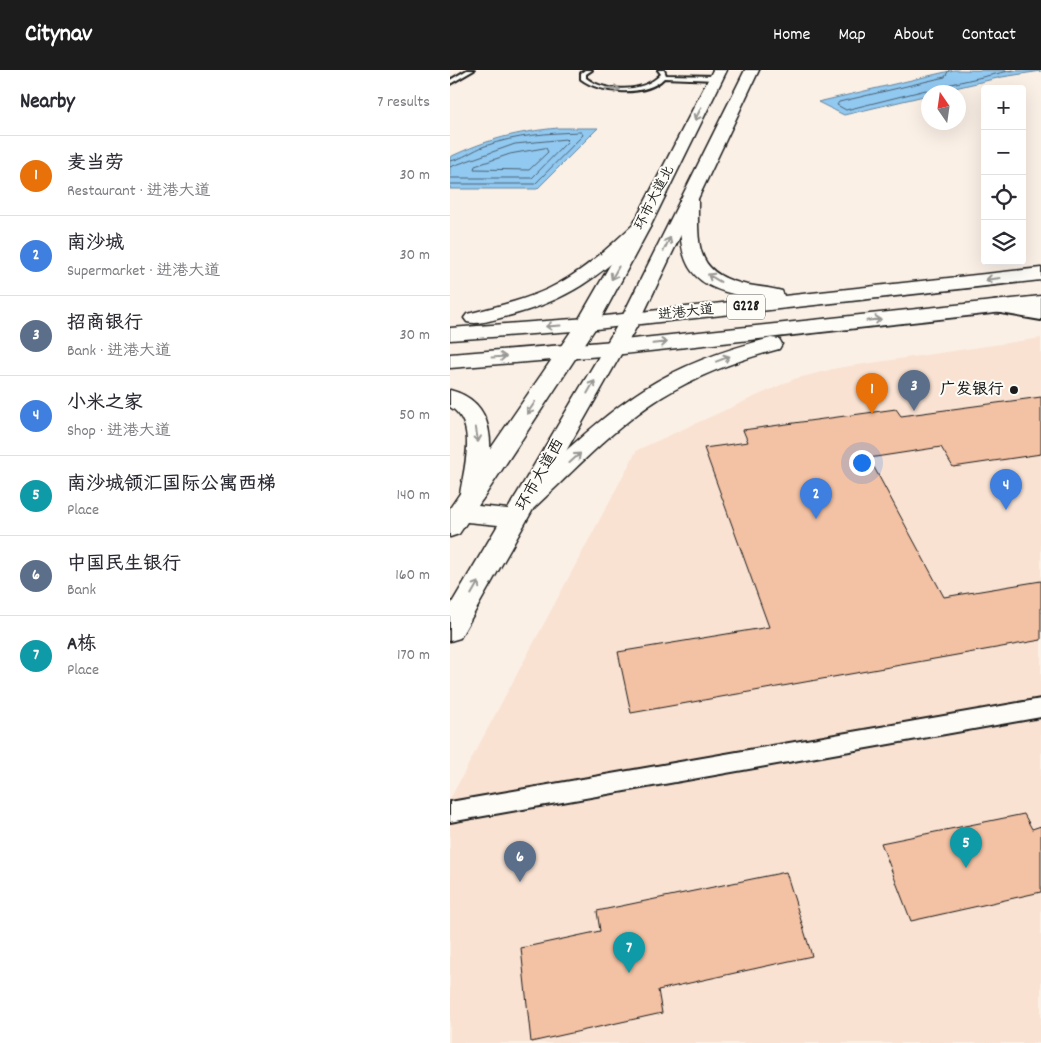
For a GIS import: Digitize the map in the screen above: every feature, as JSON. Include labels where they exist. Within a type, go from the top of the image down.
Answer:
[{"type":"main road","name":"环市大道北","points":[[631,319],[752,70]]},
{"type":"main road","name":"环市大道北","points":[[587,324],[641,227],[718,74]]},
{"type":"main road","points":[[689,200],[690,243],[695,263],[711,278],[734,288],[763,294],[829,298]]},
{"type":"main road","points":[[450,323],[510,310],[553,294],[578,282],[604,262],[641,227]]},
{"type":"main road","name":"进港大道","points":[[450,334],[587,324],[1041,274]]},
{"type":"main road","name":"进港大道","points":[[450,361],[614,348],[1041,302]]},
{"type":"main road","name":"环市大道西","points":[[450,631],[631,319]]},
{"type":"main road","points":[[461,511],[520,510],[638,403],[673,381],[750,349],[851,323]]},
{"type":"main road","points":[[461,511],[587,324]]},
{"type":"main road","points":[[450,397],[467,408],[476,425],[479,444],[461,511]]},
{"type":"street","points":[[996,308],[1041,314]]},
{"type":"street","points":[[450,812],[1041,708]]},
{"type":"lane","points":[[450,82],[471,70]]},
{"type":"lane","points":[[589,70],[584,73],[583,78],[587,82],[605,88],[619,89],[655,83],[662,73],[718,74]]},
{"type":"shaded area","points":[[1041,338],[1041,1043],[450,1043],[450,799],[637,450],[794,379],[837,368]]},
{"type":"water","points":[[954,70],[1041,71],[966,85],[921,85],[921,97],[844,115],[818,102]]},
{"type":"water","points":[[558,128],[598,128],[537,189],[450,189],[450,157],[477,145],[502,137]]},
{"type":"building","points":[[1041,397],[1041,454],[953,467],[941,447],[869,458],[944,597],[1041,581],[1041,640],[631,713],[618,652],[769,627],[704,448],[748,442],[743,430],[896,409],[901,416]]},
{"type":"building","points":[[1024,814],[1032,829],[1041,826],[1041,892],[911,921],[881,843]]},
{"type":"building","points":[[786,872],[812,956],[658,990],[662,1013],[531,1042],[521,948],[600,931],[597,911]]},
{"type":"place","name":"广发银行","points":[[1014,390]]},
{"type":"place","name":"招商银行","points":[[914,411]]},
{"type":"place","name":"麦当劳","points":[[872,414]]},
{"type":"place","name":"小米之家","points":[[1006,510]]},
{"type":"place","name":"南沙城","points":[[816,519]]},
{"type":"place","name":"南沙城领汇国际公寓西梯","points":[[966,868]]},
{"type":"place","name":"中国民生银行","points":[[520,882]]},
{"type":"place","name":"A栋","points":[[629,973]]}]
